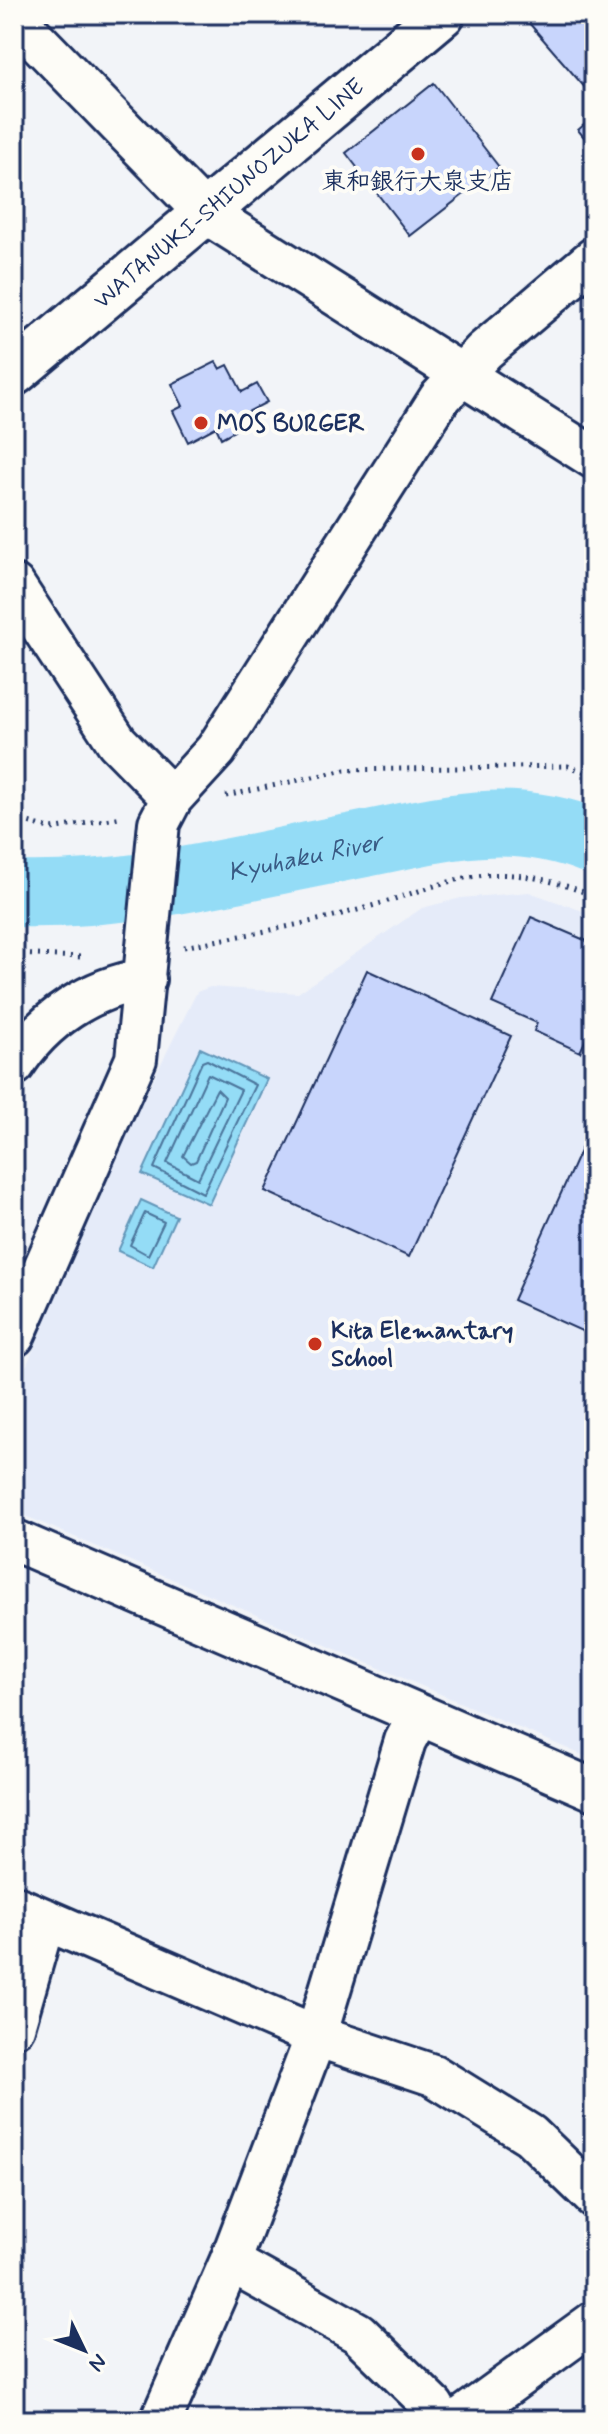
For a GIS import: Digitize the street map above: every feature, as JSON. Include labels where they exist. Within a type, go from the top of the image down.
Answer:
[{"type":"main road","name":"WATANUKI-SHIUNOZUKA LINE","points":[[14,373],[442,14]]},
{"type":"street","points":[[14,17],[204,212],[594,458]]},
{"type":"street","points":[[14,1336],[136,1059],[155,951],[165,810],[216,750],[439,399],[459,374],[594,258]]},
{"type":"street","points":[[14,585],[165,810]]},
{"type":"street","points":[[14,1065],[29,1042],[48,1023],[115,984],[155,951]]},
{"type":"street","points":[[14,1540],[594,1790]]},
{"type":"street","points":[[161,2420],[230,2262],[316,2036],[405,1741],[419,1715]]},
{"type":"street","points":[[14,2027],[29,1913],[316,2036],[433,2075],[530,2135],[594,2197]]},
{"type":"street","points":[[230,2262],[358,2333],[433,2406],[441,2420]]},
{"type":"street","points":[[459,2420],[594,2322]]},
{"type":"path","points":[[225,797],[345,770],[568,766],[594,775]]},
{"type":"path","points":[[14,818],[52,829],[165,810]]},
{"type":"path","points":[[155,951],[348,913],[456,877],[483,872],[533,875],[594,896]]},
{"type":"path","points":[[14,954],[51,953],[96,959]]},
{"type":"shaded area","name":"Kita Elemantary School","points":[[529,892],[594,915],[594,1760],[14,1511],[14,1394],[137,1112],[197,992],[210,987],[298,993],[422,908],[461,898]]},
{"type":"water","points":[[200,1048],[267,1079],[209,1204],[142,1174]]},
{"type":"water","points":[[141,1200],[176,1216],[153,1267],[118,1251]]},
{"type":"building","points":[[539,14],[594,14],[594,98],[529,23]]},
{"type":"building","points":[[434,83],[499,167],[410,236],[346,153]]},
{"type":"building","points":[[594,116],[594,149],[578,130]]},
{"type":"building","points":[[216,362],[220,369],[228,365],[242,392],[257,384],[267,402],[230,421],[234,431],[221,438],[216,427],[188,442],[173,411],[183,406],[172,384]]},
{"type":"building","points":[[531,917],[594,944],[594,1022],[580,1052],[534,1031],[537,1023],[492,1003]]},
{"type":"building","points":[[367,970],[511,1036],[409,1257],[265,1191]]},
{"type":"building","points":[[594,1120],[594,1315],[586,1333],[513,1300]]},
{"type":"waterway","name":"Kyuhaku River","points":[[14,894],[139,887],[469,825],[529,825],[594,842]]},
{"type":"place","name":"東和銀行大泉支店","points":[[418,154]]},
{"type":"place","name":"MOS BURGER","points":[[201,423]]},
{"type":"place","name":"Kita Elemantary School","points":[[315,1344]]}]
